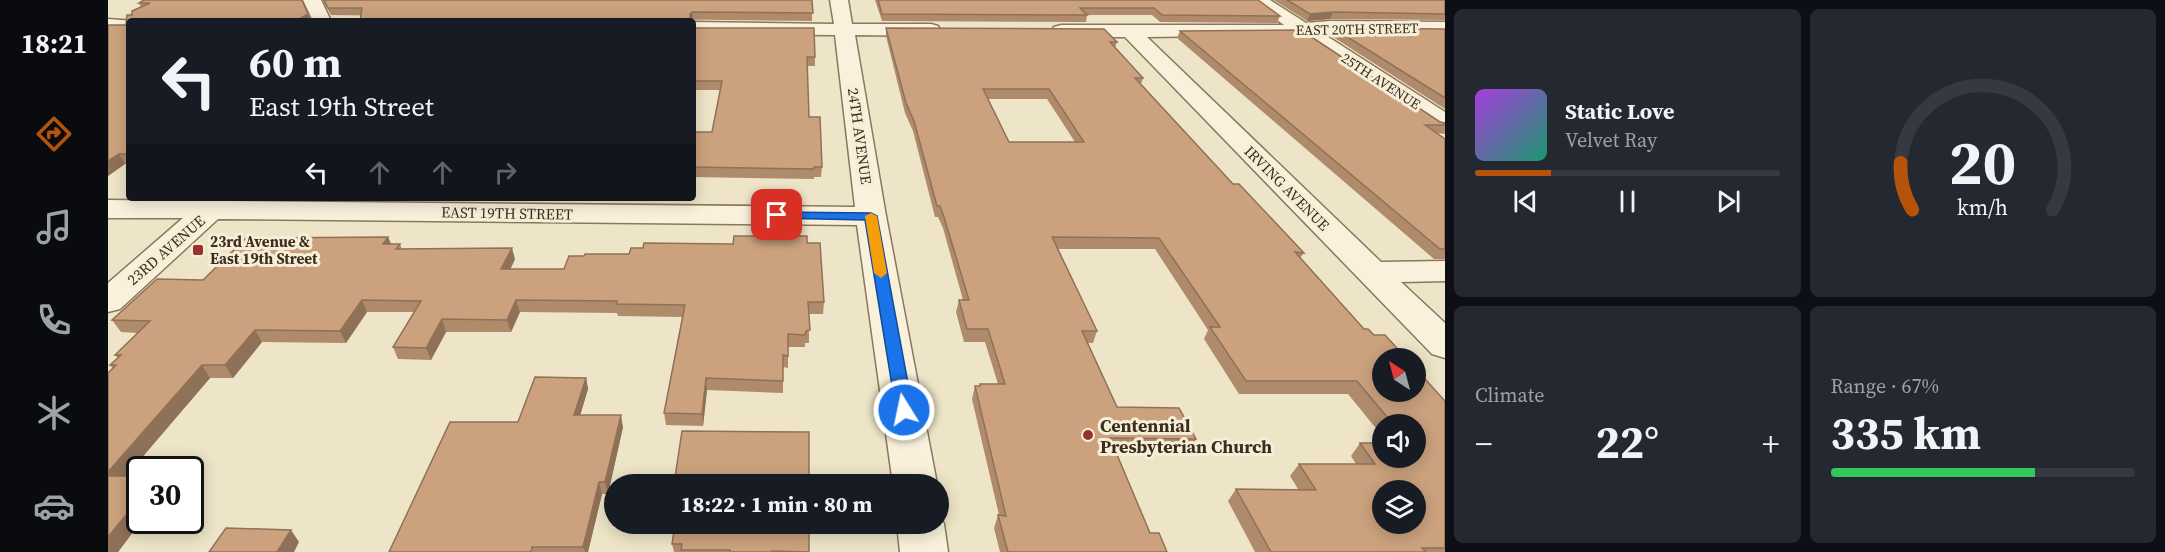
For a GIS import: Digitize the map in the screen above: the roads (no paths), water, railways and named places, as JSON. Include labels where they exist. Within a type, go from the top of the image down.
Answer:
[{"type":"street","points":[[312,0],[314,9],[320,18]]},
{"type":"street","name":"25TH AVENUE","points":[[1258,0],[1445,123]]},
{"type":"street","points":[[696,28],[841,15],[950,30]]},
{"type":"street","name":"24TH AVENUE","points":[[841,15],[913,474]]},
{"type":"street","name":"EAST 20TH STREET","points":[[1046,30],[1445,28]]},
{"type":"street","name":"IRVING AVENUE","points":[[1130,31],[1445,345]]},
{"type":"street","name":"EAST 19TH STREET","points":[[108,209],[218,204],[451,205],[871,216]]},
{"type":"street","name":"23RD AVENUE","points":[[108,302],[218,204]]},
{"type":"street","points":[[1372,272],[1445,271]]},
{"type":"street","points":[[921,534],[924,552]]},
{"type":"place","name":"23rd Avenue & East 19th Street","points":[[198,250]]},
{"type":"place","name":"Centennial Presbyterian Church","points":[[1088,435]]}]
